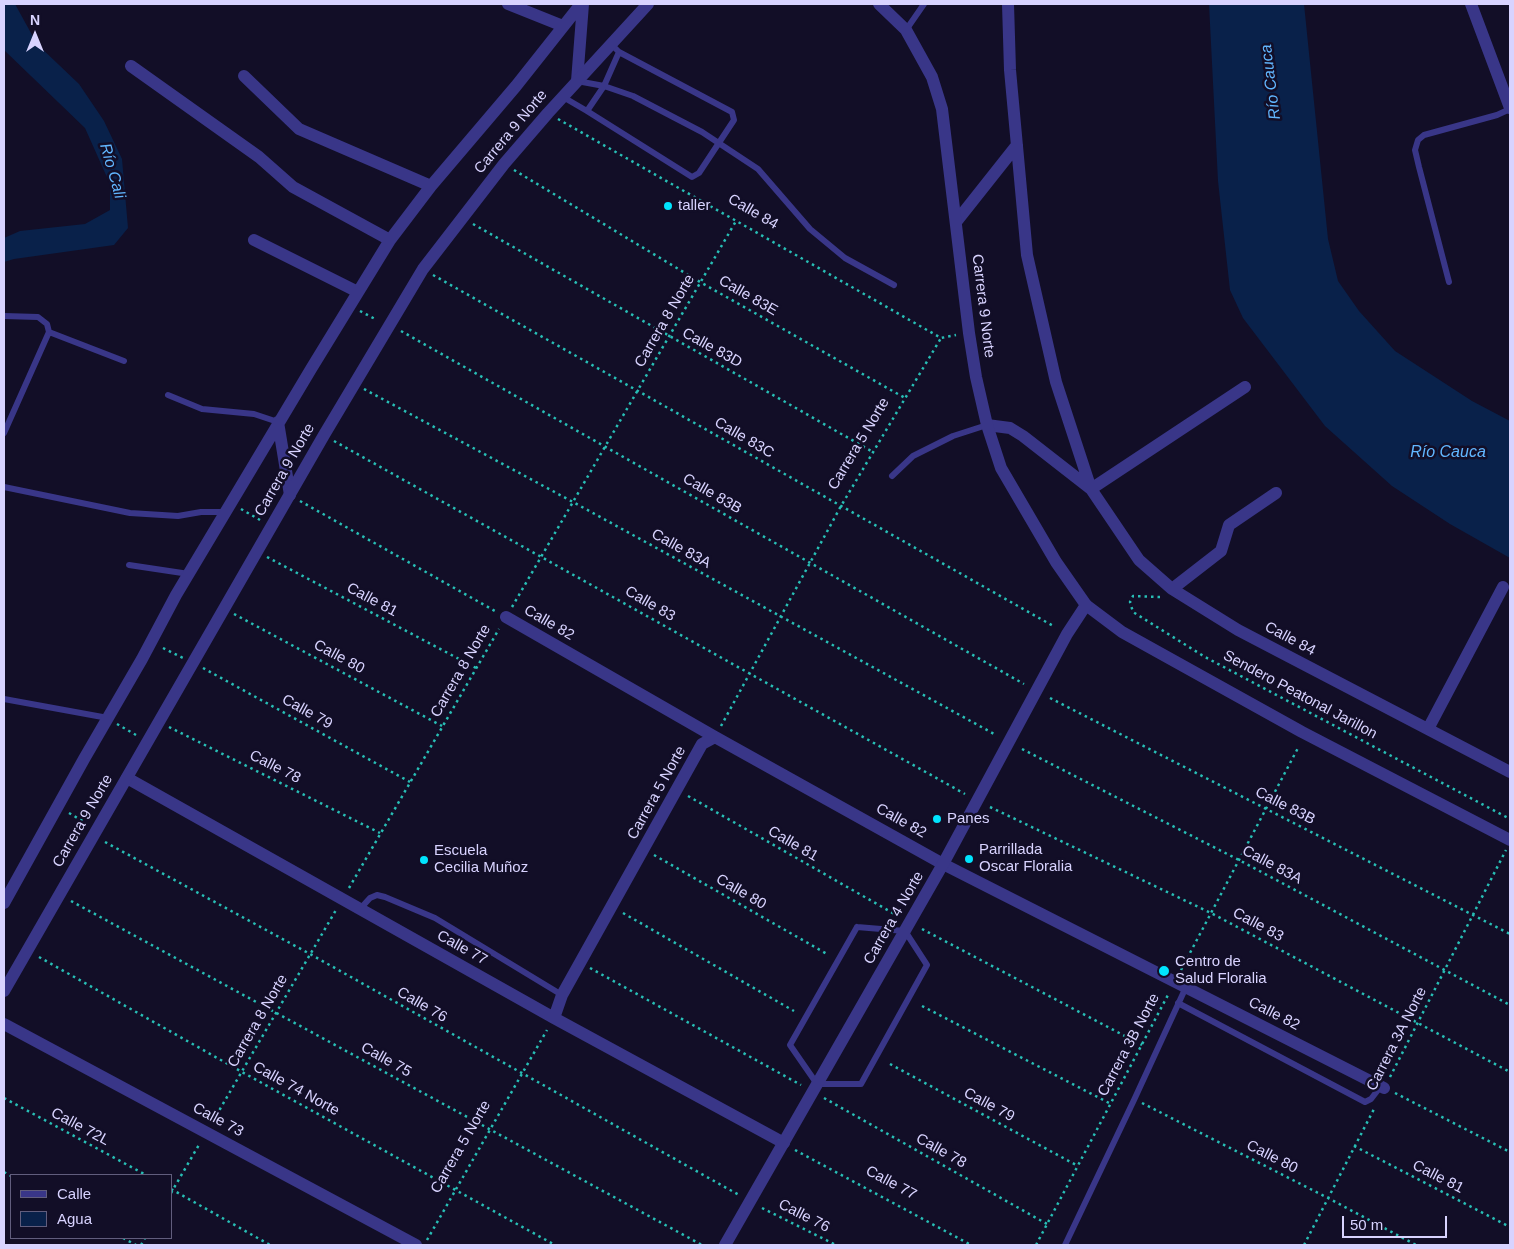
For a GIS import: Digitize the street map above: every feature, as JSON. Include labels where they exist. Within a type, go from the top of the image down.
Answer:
[{"type":"street","points":[[508,4],[563,26]]},
{"type":"street","points":[[577,81],[582,4]]},
{"type":"street","name":"Carrera 9 Norte","points":[[4,903],[189,574],[278,422],[390,240],[431,186],[516,86],[582,4]]},
{"type":"street","name":"Carrera 9 Norte","points":[[4,991],[324,435],[423,269],[504,164],[577,81],[615,48],[648,4]]},
{"type":"street","name":"Carrera 9 Norte","points":[[880,4],[906,30],[932,77],[942,109],[968,333],[987,425],[1001,468],[1056,562],[1086,605]]},
{"type":"street","points":[[1008,4],[1010,70],[1028,255],[1056,382],[1091,489]]},
{"type":"street","points":[[1470,4],[1510,108]]},
{"type":"street","points":[[132,66],[259,157],[292,187],[390,240]]},
{"type":"street","points":[[244,76],[299,129],[431,186]]},
{"type":"street","points":[[956,222],[1017,145]]},
{"type":"street","points":[[254,240],[358,292]]},
{"type":"street","points":[[1091,489],[1245,387]]},
{"type":"street","points":[[278,422],[290,495]]},
{"type":"street","points":[[987,425],[1010,428],[1023,436],[1091,489]]},
{"type":"street","name":"Calle 84","points":[[1091,489],[1139,560],[1172,589],[1238,630],[1510,772]]},
{"type":"street","points":[[1172,589],[1221,551],[1229,525],[1276,493]]},
{"type":"street","points":[[1428,729],[1502,587]]},
{"type":"street","points":[[1086,605],[1122,632],[1302,732],[1510,841]]},
{"type":"street","name":"Carrera 4 Norte","points":[[726,1245],[789,1147],[818,1084],[944,864],[1067,634],[1086,605]]},
{"type":"street","name":"Calle 82","points":[[506,617],[715,737],[944,864],[1383,1087]]},
{"type":"street","name":"Carrera 5 Norte","points":[[554,1018],[562,994],[678,791],[702,744],[715,737]]},
{"type":"street","name":"Calle 77","points":[[127,778],[554,1018],[789,1147]]},
{"type":"street","name":"Calle 73","points":[[4,1024],[416,1245]]},
{"type":"lane","points":[[906,30],[924,4]]},
{"type":"lane","points":[[563,97],[692,176],[699,173],[720,144],[734,120],[732,112],[615,48],[604,86],[587,111]]},
{"type":"lane","points":[[577,81],[604,86],[633,96],[702,132],[758,169],[810,229],[845,258],[894,285]]},
{"type":"lane","points":[[1449,282],[1415,150],[1418,140],[1424,135],[1497,115],[1510,108]]},
{"type":"lane","points":[[4,316],[38,317],[48,324],[49,332],[4,433]]},
{"type":"lane","points":[[49,332],[124,361]]},
{"type":"lane","points":[[168,395],[202,409],[254,414],[278,422]]},
{"type":"lane","points":[[892,476],[913,456],[953,436],[987,425]]},
{"type":"lane","points":[[4,488],[130,513],[178,516],[228,508]]},
{"type":"lane","points":[[129,565],[189,574]]},
{"type":"lane","points":[[4,699],[108,718]]},
{"type":"lane","points":[[360,909],[370,898],[377,895],[436,918],[562,994]]},
{"type":"lane","points":[[857,927],[905,930],[927,964],[861,1084],[818,1084],[790,1045],[857,927]]},
{"type":"lane","points":[[1065,1245],[1178,1003],[1181,984]]},
{"type":"lane","points":[[1178,1003],[1365,1102],[1371,1099],[1383,1087]]},
{"type":"path","name":"Calle 84","points":[[548,113],[941,338]]},
{"type":"path","name":"Calle 83E","points":[[504,164],[700,282],[905,398]]},
{"type":"path","name":"Calle 83D","points":[[463,218],[873,452]]},
{"type":"path","name":"Carrera 8 Norte","points":[[172,1191],[736,221]]},
{"type":"path","name":"Calle 83C","points":[[423,269],[1055,627]]},
{"type":"path","name":"Calle 83B","points":[[350,305],[605,446],[1024,684]]},
{"type":"path","name":"Carrera 5 Norte","points":[[715,737],[841,506],[941,338]]},
{"type":"path","name":"Calle 83A","points":[[354,384],[573,502],[996,735]]},
{"type":"path","name":"Calle 83","points":[[324,435],[965,794]]},
{"type":"path","name":"Calle 82","points":[[290,495],[506,617]]},
{"type":"path","points":[[228,508],[271,527]]},
{"type":"path","name":"Calle 81","points":[[257,552],[476,668]]},
{"type":"path","name":"Sendero Peatonal Jarillon","points":[[1172,589],[1161,597],[1133,596],[1130,602],[1133,612],[1205,657],[1510,819]]},
{"type":"path","name":"Calle 80","points":[[224,608],[442,726]]},
{"type":"path","name":"Calle 79","points":[[151,642],[410,782]]},
{"type":"path","name":"Calle 83B","points":[[1050,698],[1510,934]]},
{"type":"path","points":[[108,718],[147,742]]},
{"type":"path","name":"Calle 78","points":[[159,722],[380,833]]},
{"type":"path","name":"Carrera 3B Norte","points":[[1036,1245],[1142,1045],[1181,984],[1211,914],[1298,748]]},
{"type":"path","name":"Calle 83A","points":[[1022,749],[1239,860],[1510,1005]]},
{"type":"path","name":"Calle 81","points":[[678,791],[898,916]]},
{"type":"path","name":"Calle 76","points":[[57,806],[95,832],[739,1195]]},
{"type":"path","name":"Calle 83","points":[[990,807],[1211,914],[1510,1072]]},
{"type":"path","name":"Carrera 3A Norte","points":[[1383,1087],[1510,841]]},
{"type":"path","name":"Calle 80","points":[[644,849],[828,954]]},
{"type":"path","name":"Calle 75","points":[[59,894],[702,1245]]},
{"type":"path","points":[[611,906],[794,1011]]},
{"type":"path","points":[[922,929],[1142,1045]]},
{"type":"path","name":"Calle 74 Norte","points":[[27,950],[242,1072],[555,1245]]},
{"type":"path","points":[[580,963],[802,1085]]},
{"type":"path","points":[[922,1006],[1111,1104]]},
{"type":"path","name":"Carrera 5 Norte","points":[[424,1245],[554,1018]]},
{"type":"path","name":"Calle 79","points":[[890,1064],[1078,1166]]},
{"type":"path","points":[[1383,1087],[1510,1152]]},
{"type":"path","name":"Calle 72L","points":[[4,1098],[144,1174]]},
{"type":"path","name":"Calle 78","points":[[824,1098],[1048,1224]]},
{"type":"path","name":"Calle 80","points":[[1134,1100],[1328,1198],[1416,1245]]},
{"type":"path","name":"Carrera 3A Norte","points":[[1304,1245],[1374,1108]]},
{"type":"path","name":"Calle 81","points":[[1354,1146],[1510,1227]]},
{"type":"path","name":"Calle 77","points":[[789,1147],[971,1245]]},
{"type":"path","points":[[172,1191],[270,1245]]},
{"type":"path","name":"Calle 76","points":[[762,1208],[836,1245]]},
{"type":"path","points":[[125,1239],[136,1245]]},
{"type":"water","name":"Río Cali","points":[[4,4],[15,4],[37,44],[79,84],[104,121],[122,159],[128,228],[114,245],[4,262],[4,238],[20,231],[85,224],[110,210],[110,184],[85,128],[4,50]]},
{"type":"water","name":"Río Cauca","points":[[1209,4],[1304,4],[1328,239],[1338,281],[1359,311],[1395,351],[1472,401],[1510,421],[1510,558],[1450,524],[1392,486],[1325,426],[1243,318],[1230,290],[1218,181]]},
{"type":"place","name":"taller","points":[[668,206]]},
{"type":"place","name":"Panes","points":[[937,819]]},
{"type":"place","name":"Parrillada Oscar Floralia","points":[[969,859]]},
{"type":"place","name":"Escuela Cecilia Muñoz","points":[[424,860]]},
{"type":"place","name":"Centro de Salud Floralia","points":[[1164,971]]}]
